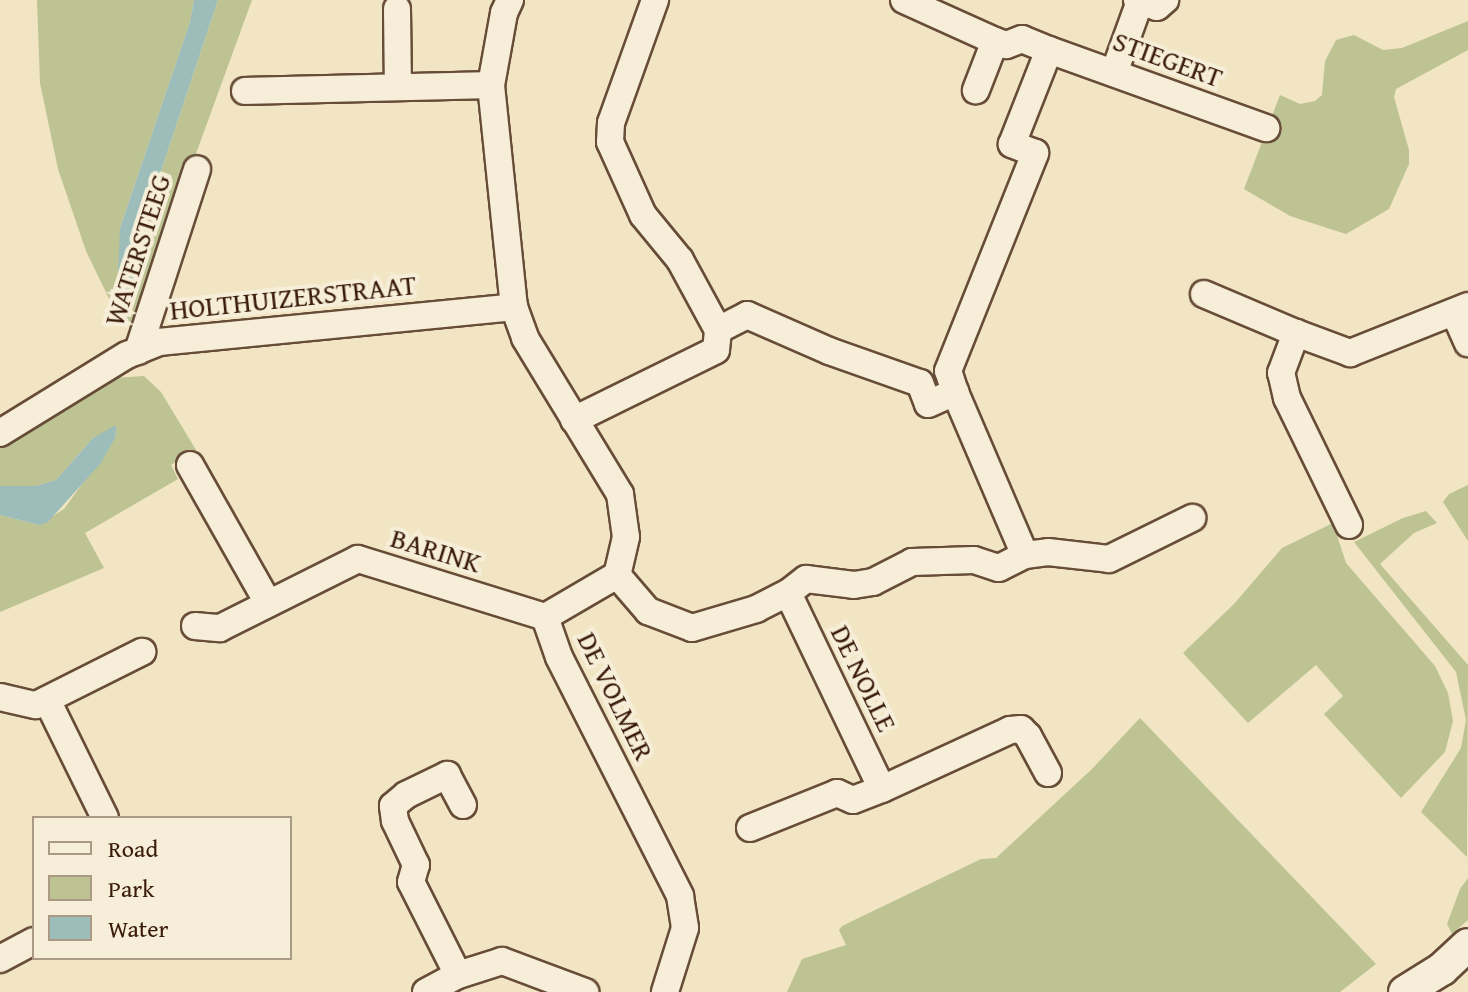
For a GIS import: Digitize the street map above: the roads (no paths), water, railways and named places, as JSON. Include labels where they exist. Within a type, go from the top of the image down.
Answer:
[{"type":"street","points":[[574,420],[716,350],[718,330],[680,260],[643,215],[610,142],[611,123],[655,0]]},
{"type":"street","name":"STIEGERT","points":[[904,0],[1006,45],[1022,39],[1266,128]]},
{"type":"street","points":[[1114,73],[1138,0],[1157,7],[1165,0]]},
{"type":"street","points":[[499,4],[491,85],[514,307],[525,338],[620,494],[626,537],[617,575]]},
{"type":"street","points":[[397,9],[398,87]]},
{"type":"street","points":[[976,90],[995,41]]},
{"type":"street","points":[[1025,555],[948,371],[1035,153],[1012,144],[1049,50]]},
{"type":"street","points":[[245,91],[491,85]]},
{"type":"street","name":"WATERSTEEG","points":[[138,351],[197,169]]},
{"type":"street","points":[[1204,294],[1350,353],[1462,310],[1468,343]]},
{"type":"street","name":"HOLTHUIZERSTRAAT","points":[[2,426],[159,342],[514,307]]},
{"type":"street","points":[[718,330],[747,315],[829,351],[920,383],[928,404],[955,392]]},
{"type":"street","points":[[1296,333],[1281,373],[1287,398],[1349,525]]},
{"type":"street","points":[[190,465],[268,603]]},
{"type":"street","name":"DE NOLLE","points":[[617,575],[648,611],[692,628],[756,609],[788,593],[806,579],[854,585],[873,582],[912,562],[974,560],[999,568],[1025,555],[1048,552],[1109,559],[1192,518]]},
{"type":"street","name":"BARINK","points":[[195,626],[220,628],[358,559],[545,617]]},
{"type":"street","name":"DE VOLMER","points":[[617,575],[545,617],[559,657],[680,896],[685,928],[665,992]]},
{"type":"street","name":"DE NOLLE","points":[[788,593],[882,789]]},
{"type":"street","points":[[0,697],[36,705],[142,652]]},
{"type":"street","points":[[47,700],[104,816]]},
{"type":"street","points":[[750,828],[837,793],[853,800],[1010,730],[1021,729],[1028,736],[1048,773]]},
{"type":"street","points":[[458,975],[411,882],[416,865],[395,821],[393,806],[406,795],[447,775],[463,805]]},
{"type":"street","points":[[0,959],[32,942]]},
{"type":"street","points":[[1405,992],[1442,969],[1468,945]]},
{"type":"street","points":[[426,992],[458,975],[502,961],[585,992]]},
{"type":"water","points":[[194,0],[218,0],[142,228],[136,287],[131,305],[127,305],[117,297],[120,228],[190,22]]},
{"type":"water","points":[[117,427],[115,438],[101,463],[48,522],[39,525],[0,515],[0,486],[36,486],[56,480],[93,438]]}]
